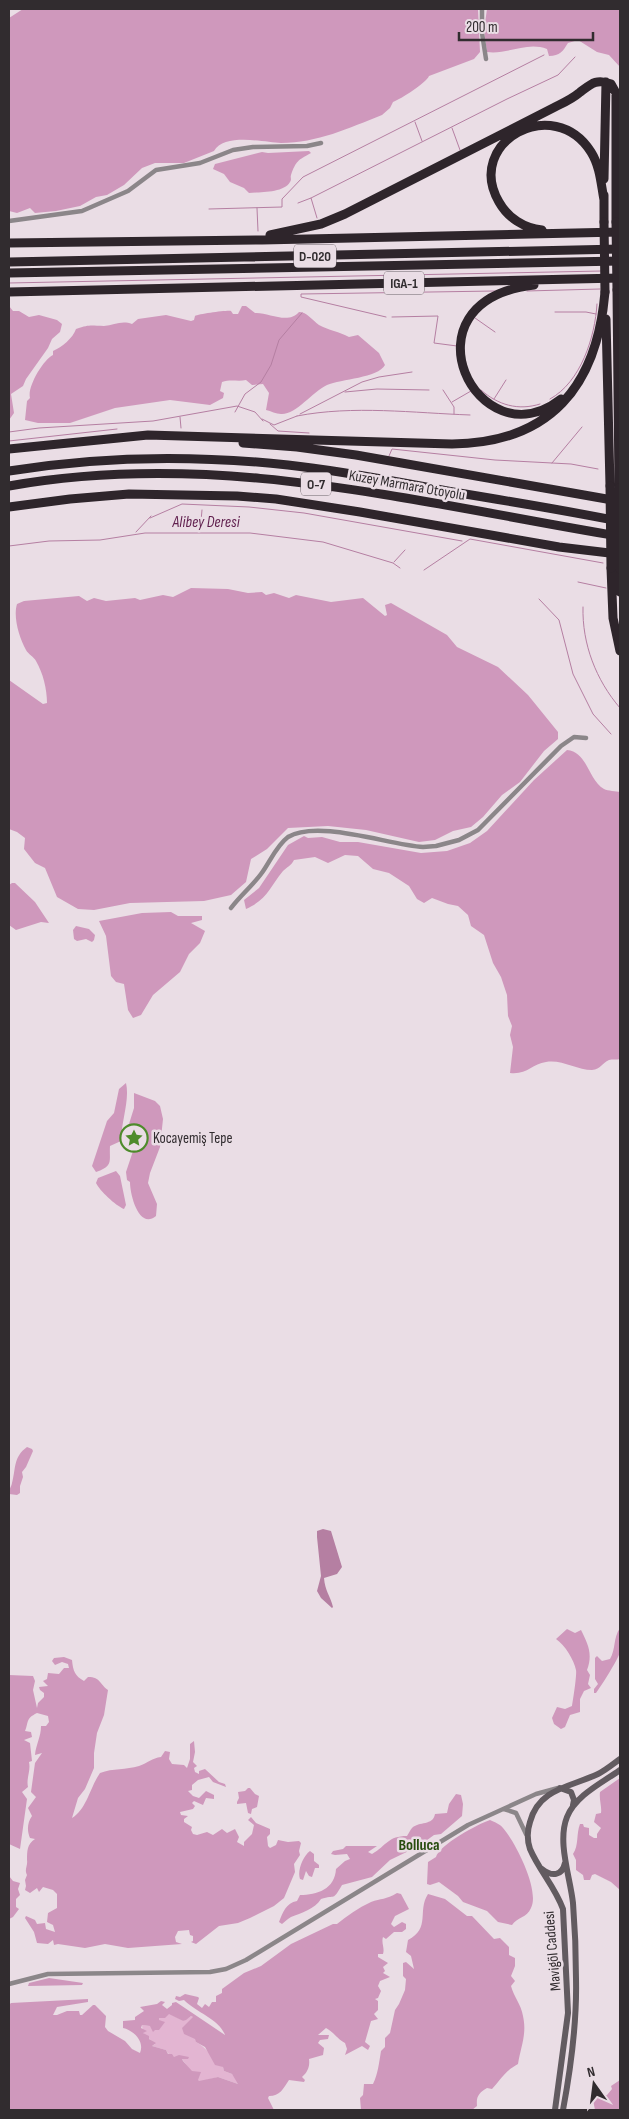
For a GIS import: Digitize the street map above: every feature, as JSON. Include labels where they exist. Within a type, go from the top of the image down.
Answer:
[{"type":"highway","points":[[208,240],[279,234],[321,224],[555,107],[580,93],[590,83],[600,81],[614,87],[616,92],[617,290],[613,618],[620,651]]},
{"type":"highway","points":[[606,82],[605,292],[614,487]]},
{"type":"highway","points":[[588,232],[540,230],[522,224],[510,216],[496,196],[492,184],[493,166],[497,153],[511,136],[527,127],[547,125],[562,128],[580,140],[591,152],[599,171],[604,200]]},
{"type":"highway","points":[[9,243],[262,240],[620,232]]},
{"type":"highway","name":"D-020","points":[[9,262],[620,250]]},
{"type":"highway","name":"D-020","points":[[9,273],[620,261]]},
{"type":"highway","name":"IGA-1","points":[[9,292],[620,278]]},
{"type":"highway","name":"IGA-1","points":[[595,279],[574,283],[531,285],[498,294],[484,302],[471,316],[463,333],[460,347],[462,367],[473,389],[490,404],[515,413],[541,410],[560,400],[572,388],[587,365],[600,328],[605,292]]},
{"type":"highway","points":[[617,290],[620,313]]},
{"type":"highway","points":[[9,449],[130,435],[167,434],[452,444],[490,442],[516,434],[548,417],[569,397],[583,376],[587,365]]},
{"type":"highway","points":[[111,438],[223,441],[297,447],[356,455],[620,502]]},
{"type":"highway","name":"Kuzey Marmara Otoyolu","points":[[9,471],[65,463],[116,459],[193,458],[242,461],[289,465],[350,474],[620,521]]},
{"type":"highway","name":"Kuzey Marmara Otoyolu","points":[[9,486],[62,478],[125,474],[174,472],[235,475],[342,487],[620,536]]},
{"type":"highway","points":[[9,507],[70,498],[129,494],[237,496],[276,499],[559,546],[620,554]]},
{"type":"highway","points":[[559,546],[580,553],[620,560]]},
{"type":"highway","points":[[615,568],[620,592]]},
{"type":"main road","points":[[527,1837],[530,1820],[535,1809],[546,1796],[559,1788],[598,1774],[620,1759]]},
{"type":"main road","name":"Mavigöl Caddesi","points":[[563,2110],[575,2030],[576,1987],[573,1904],[564,1831],[572,1808],[584,1796],[620,1770]]},
{"type":"main road","points":[[559,1788],[567,1789],[572,1795],[572,1808]]},
{"type":"main road","name":"Mavigöl Caddesi","points":[[527,1837],[539,1867],[557,1893],[563,1909],[568,1984],[566,2039],[555,2110]]},
{"type":"main road","points":[[539,1867],[551,1875],[558,1874],[563,1870],[566,1859]]},
{"type":"street","points":[[482,9],[482,34],[486,59]]},
{"type":"street","points":[[9,222],[82,211],[128,191],[156,170],[200,163],[233,150],[253,147],[307,146],[321,143]]},
{"type":"street","points":[[231,908],[260,874],[277,849],[290,836],[303,832],[325,832],[424,848],[459,840],[478,830],[561,746],[574,737],[586,738]]},
{"type":"street","points":[[9,1984],[48,1974],[194,1973],[226,1970],[246,1960],[468,1825],[536,1794],[559,1788]]},
{"type":"street","points":[[502,1808],[516,1813],[522,1822],[527,1837]]},
{"type":"shaded area","points":[[23,9],[478,9],[480,52],[474,59],[429,76],[418,87],[393,102],[390,108],[382,115],[345,130],[320,138],[294,142],[235,140],[226,142],[219,145],[214,151],[184,163],[155,163],[142,168],[124,185],[107,195],[96,197],[80,206],[35,213],[30,208],[17,213],[9,211],[9,18]]},
{"type":"shaded area","points":[[487,9],[620,9],[620,67],[609,55],[597,52],[578,40],[568,43],[561,52],[553,56],[549,56],[547,49],[540,47],[524,47],[502,52],[487,52],[484,30]]},
{"type":"shaded area","points":[[309,151],[311,153],[300,159],[296,164],[291,175],[291,181],[287,186],[277,190],[249,193],[244,188],[230,182],[224,174],[213,169],[215,164],[262,152]]},
{"type":"shaded area","points":[[9,306],[13,311],[19,311],[29,317],[39,315],[57,320],[62,324],[60,332],[52,339],[23,386],[11,394],[14,413],[9,420]]},
{"type":"shaded area","points":[[242,306],[246,306],[255,313],[284,318],[289,318],[302,312],[326,328],[349,337],[358,335],[379,353],[385,365],[375,373],[327,385],[287,413],[279,414],[266,410],[269,393],[263,384],[252,385],[246,380],[222,382],[220,391],[224,393],[223,398],[210,405],[170,400],[115,408],[70,423],[38,423],[25,420],[27,401],[30,398],[33,381],[45,362],[53,355],[53,351],[67,342],[76,329],[121,323],[132,324],[138,319],[166,315],[191,321],[194,320],[195,316],[213,312],[231,311],[233,314],[238,314]]},
{"type":"shaded area","points":[[191,588],[228,589],[248,593],[262,592],[266,595],[274,593],[289,598],[296,595],[331,602],[363,598],[385,616],[387,615],[385,605],[391,603],[447,635],[457,647],[498,667],[528,695],[558,732],[558,739],[544,751],[520,782],[502,795],[483,817],[471,827],[453,831],[435,840],[419,842],[366,830],[328,826],[288,828],[267,849],[251,859],[246,882],[231,895],[204,901],[130,903],[94,910],[78,909],[57,897],[45,868],[35,863],[24,849],[25,838],[9,829],[9,680],[43,704],[47,703],[41,671],[35,660],[26,650],[19,633],[16,621],[17,604],[24,601],[79,596],[87,601],[94,598],[106,601],[135,598],[140,600],[163,595],[173,597]]},
{"type":"shaded area","points":[[567,750],[574,752],[584,761],[594,779],[604,789],[620,792],[620,1059],[609,1060],[592,1070],[552,1061],[541,1063],[525,1071],[510,1073],[513,1047],[510,1035],[512,1026],[508,1016],[507,995],[501,977],[493,963],[484,935],[471,926],[468,915],[458,906],[432,898],[424,903],[417,899],[409,886],[389,873],[373,869],[358,856],[345,855],[328,863],[315,857],[294,860],[283,871],[264,897],[246,909],[244,900],[259,888],[288,845],[304,836],[308,838],[322,837],[340,842],[358,842],[421,853],[447,851],[470,843],[487,831],[534,780]]},
{"type":"shaded area","points":[[15,883],[35,902],[49,923],[41,922],[16,930],[9,925],[9,885]]},
{"type":"shaded area","points":[[171,912],[178,916],[202,916],[202,920],[191,923],[205,931],[200,943],[189,954],[180,972],[153,995],[141,1015],[133,1018],[128,1010],[124,984],[116,982],[111,976],[106,936],[99,921],[142,913]]},
{"type":"shaded area","points":[[76,926],[89,929],[95,935],[94,940],[92,942],[86,939],[77,941],[74,939],[73,930]]},
{"type":"shaded area","points":[[126,1083],[127,1097],[121,1141],[110,1146],[108,1165],[106,1168],[96,1172],[92,1166],[107,1121],[114,1113],[119,1089]]},
{"type":"shaded area","points":[[134,1093],[155,1101],[160,1106],[163,1119],[160,1147],[148,1183],[157,1204],[156,1216],[150,1219],[140,1215],[134,1202],[130,1182],[127,1180],[126,1172],[133,1151],[132,1143],[128,1137],[129,1124],[134,1108]]},
{"type":"shaded area","points":[[116,1171],[120,1176],[126,1205],[124,1209],[108,1197],[96,1183],[98,1178]]},
{"type":"shaded area","points":[[27,1447],[33,1451],[22,1472],[20,1493],[17,1495],[9,1494],[17,1459]]},
{"type":"shaded area","points":[[323,1529],[331,1531],[342,1567],[337,1574],[324,1578],[332,1608],[321,1598],[317,1591],[321,1576],[317,1531]]},
{"type":"shaded area","points":[[620,1628],[621,1646],[619,1655],[596,1693],[594,1693],[594,1689],[598,1684],[595,1679],[595,1658],[597,1656],[602,1661],[610,1659]]},
{"type":"shaded area","points":[[567,1629],[575,1633],[581,1630],[586,1640],[590,1654],[587,1670],[590,1675],[588,1684],[591,1688],[584,1691],[580,1699],[580,1712],[570,1715],[565,1727],[561,1729],[554,1724],[552,1718],[557,1707],[565,1709],[572,1706],[576,1677],[575,1666],[571,1657],[563,1645],[556,1639]]},
{"type":"shaded area","points":[[64,1657],[72,1660],[78,1677],[84,1681],[88,1677],[95,1678],[108,1690],[104,1715],[97,1733],[94,1768],[85,1789],[78,1798],[72,1818],[85,1803],[100,1773],[139,1766],[161,1757],[165,1751],[170,1752],[169,1759],[172,1764],[184,1765],[187,1768],[190,1759],[190,1744],[194,1741],[195,1752],[193,1762],[197,1766],[194,1768],[195,1772],[199,1774],[199,1771],[205,1769],[219,1782],[225,1784],[226,1787],[213,1782],[209,1777],[198,1780],[192,1785],[192,1790],[188,1791],[193,1796],[199,1798],[206,1791],[214,1795],[214,1799],[206,1798],[203,1805],[194,1801],[192,1803],[195,1806],[193,1809],[180,1812],[181,1815],[188,1816],[184,1819],[184,1822],[192,1827],[193,1834],[197,1835],[207,1832],[213,1835],[222,1829],[227,1833],[235,1829],[239,1837],[237,1842],[244,1846],[244,1842],[252,1834],[254,1825],[248,1820],[251,1817],[256,1823],[270,1829],[270,1834],[267,1837],[270,1848],[276,1845],[278,1840],[288,1842],[299,1841],[301,1843],[300,1855],[294,1864],[295,1872],[284,1898],[274,1906],[250,1918],[238,1923],[219,1926],[196,1944],[191,1942],[193,1941],[193,1936],[190,1935],[189,1930],[178,1931],[175,1937],[176,1942],[182,1944],[128,1948],[105,1944],[85,1948],[54,1945],[53,1940],[48,1944],[37,1943],[34,1932],[25,1918],[26,1916],[35,1920],[37,1924],[45,1923],[46,1929],[55,1932],[53,1925],[47,1922],[48,1913],[57,1908],[57,1894],[53,1890],[43,1887],[39,1892],[37,1888],[30,1893],[25,1890],[27,1851],[30,1843],[35,1839],[30,1838],[28,1833],[28,1824],[32,1816],[28,1808],[36,1797],[31,1792],[35,1763],[42,1753],[35,1755],[41,1726],[46,1726],[49,1722],[48,1716],[37,1713],[29,1719],[25,1731],[31,1732],[32,1737],[24,1740],[30,1743],[32,1761],[29,1762],[28,1787],[22,1792],[27,1799],[20,1849],[9,1844],[9,1675],[33,1676],[35,1681],[33,1690],[37,1708],[38,1703],[44,1697],[44,1693],[39,1687],[48,1686],[43,1681],[47,1679],[48,1673],[59,1674],[64,1668],[69,1668],[68,1664],[62,1662],[55,1665],[52,1661],[54,1658]]},
{"type":"shaded area","points":[[620,1778],[620,1890],[611,1882],[595,1874],[592,1875],[590,1880],[584,1880],[583,1875],[576,1870],[576,1860],[573,1854],[580,1824],[589,1828],[589,1835],[597,1838],[601,1828],[594,1822],[596,1814],[601,1813],[600,1792]]},
{"type":"shaded area","points":[[248,1788],[259,1796],[257,1807],[252,1809],[251,1814],[248,1813],[246,1803],[237,1804],[238,1792],[245,1791]]},
{"type":"shaded area","points":[[456,1794],[461,1795],[463,1804],[462,1816],[441,1834],[434,1835],[419,1846],[390,1860],[372,1877],[342,1885],[337,1894],[321,1899],[312,1908],[291,1917],[282,1924],[279,1922],[284,1911],[293,1902],[297,1901],[300,1895],[313,1894],[329,1886],[335,1876],[336,1869],[350,1859],[347,1854],[331,1854],[333,1851],[343,1849],[346,1846],[377,1846],[368,1852],[372,1854],[392,1839],[407,1836],[412,1828],[429,1822],[434,1818],[435,1814],[447,1813],[449,1804]]},
{"type":"shaded area","points":[[490,1820],[502,1827],[508,1835],[520,1855],[530,1879],[533,1900],[531,1908],[525,1916],[512,1925],[498,1922],[487,1911],[463,1902],[439,1882],[427,1884],[428,1862],[436,1857],[451,1841],[468,1830]]},
{"type":"shaded area","points":[[310,1851],[314,1854],[314,1861],[319,1865],[319,1868],[315,1868],[312,1877],[306,1871],[303,1880],[299,1876],[300,1868],[305,1856]]},
{"type":"shaded area","points":[[9,1876],[13,1881],[20,1883],[18,1889],[20,1895],[16,1899],[16,1907],[19,1909],[9,1919]]},
{"type":"shaded area","points":[[401,1894],[409,1909],[395,1916],[391,1924],[394,1927],[402,1922],[406,1924],[406,1929],[402,1932],[394,1932],[386,1939],[383,1937],[383,1954],[378,1954],[378,1957],[388,1963],[383,1967],[385,1971],[383,1973],[390,1977],[380,1981],[378,1986],[381,1991],[378,1998],[375,1999],[378,2001],[378,2010],[374,2014],[378,2019],[371,2021],[365,2042],[370,2046],[368,2050],[362,2046],[345,2055],[347,2049],[345,2043],[326,2028],[318,2035],[329,2035],[328,2039],[320,2040],[318,2043],[324,2048],[323,2055],[309,2059],[308,2069],[302,2077],[305,2080],[304,2082],[289,2080],[279,2093],[269,2096],[268,2098],[274,2110],[9,2110],[9,2005],[11,2003],[88,1999],[88,2002],[57,2007],[53,2015],[67,2011],[79,2011],[80,2015],[82,2015],[95,2005],[106,2016],[105,2027],[108,2031],[140,2053],[141,2044],[139,2040],[131,2031],[123,2028],[123,2021],[135,2020],[135,2017],[144,2011],[140,2007],[157,2004],[161,2001],[165,2002],[162,2005],[167,2009],[172,2003],[176,2002],[225,2035],[213,2020],[184,2000],[179,2001],[175,1999],[176,1996],[180,1997],[185,1994],[198,1997],[197,2004],[202,2008],[205,2004],[209,2007],[212,2002],[216,2002],[216,1996],[222,1993],[222,1989],[244,1973],[261,1966],[291,1944],[333,1924],[337,1924],[371,1902]],"holes":[[[169,2014],[183,2021],[191,2016],[193,2017],[182,2028],[184,2034],[195,2039],[196,2042],[205,2047],[215,2065],[223,2067],[224,2071],[232,2074],[238,2084],[218,2077],[199,2081],[201,2072],[192,2071],[182,2059],[188,2059],[189,2057],[179,2055],[174,2057],[172,2054],[168,2054],[166,2050],[152,2046],[156,2043],[149,2039],[149,2036],[143,2033],[147,2031],[141,2028],[142,2025],[150,2026],[153,2032],[159,2030],[165,2022],[159,2020],[159,2018],[165,2018]]]},
{"type":"shaded area","points":[[428,1894],[445,1899],[467,1916],[472,1916],[494,1939],[500,1938],[509,1947],[509,1955],[515,1958],[515,1966],[511,1976],[515,1981],[511,1986],[522,2012],[524,2022],[523,2040],[518,2064],[507,2072],[492,2089],[487,2088],[480,2093],[477,2106],[472,2110],[361,2110],[360,2098],[363,2095],[364,2084],[373,2084],[375,2080],[381,2051],[385,2047],[385,2038],[390,2033],[395,2010],[405,1990],[406,1979],[403,1976],[403,1963],[406,1962],[414,1969],[411,1956],[406,1952],[408,1940],[415,1935],[422,1925],[423,1907]]},
{"type":"shaded area","points":[[49,1978],[83,1983],[82,1985],[28,1986],[29,1983]]},
{"type":"shaded area","points":[[169,2013],[183,2021],[191,2016],[194,2017],[196,2042],[204,2047],[223,2067],[224,2071],[232,2074],[238,2084],[218,2077],[199,2082],[182,2059],[171,2055],[166,2050],[152,2046],[155,2044],[143,2033],[142,2025],[150,2026],[159,2020],[159,2017]]},
{"type":"shaded area","points":[[620,2080],[620,2110],[595,2110],[593,2100],[601,2095],[607,2095],[612,2089],[611,2086]]},
{"type":"waterway","points":[[209,209],[282,207],[282,199],[303,177],[544,55]]},
{"type":"waterway","points":[[311,198],[558,75],[575,57]]},
{"type":"waterway","points":[[415,122],[422,141]]},
{"type":"waterway","points":[[452,128],[460,150]]},
{"type":"waterway","points":[[298,203],[311,198],[317,218]]},
{"type":"waterway","points":[[257,208],[258,231]]},
{"type":"waterway","points":[[9,283],[602,271]]},
{"type":"waterway","points":[[527,291],[600,289]]},
{"type":"waterway","points":[[386,317],[301,297],[301,294],[495,291]]},
{"type":"waterway","points":[[468,314],[472,308],[489,295]]},
{"type":"waterway","points":[[550,399],[570,382],[584,358],[593,330],[597,304]]},
{"type":"waterway","points":[[555,312],[586,312],[596,314]]},
{"type":"waterway","points":[[235,412],[245,394],[261,382],[271,365],[279,340],[302,313]]},
{"type":"waterway","points":[[392,317],[438,316],[434,343],[457,346]]},
{"type":"waterway","points":[[475,318],[495,332]]},
{"type":"waterway","points":[[300,414],[362,382],[379,377],[412,372]]},
{"type":"waterway","points":[[494,399],[506,380]]},
{"type":"waterway","points":[[345,392],[377,389],[429,390]]},
{"type":"waterway","points":[[443,390],[454,407],[454,414]]},
{"type":"waterway","points":[[481,390],[494,400],[516,407],[540,404]]},
{"type":"waterway","points":[[452,402],[471,391]]},
{"type":"waterway","points":[[9,432],[39,428],[153,421],[237,406],[255,412],[263,421]]},
{"type":"waterway","points":[[297,416],[362,410],[470,415]]},
{"type":"waterway","points":[[262,419],[274,425],[297,416]]},
{"type":"waterway","points":[[180,417],[181,428]]},
{"type":"waterway","points":[[270,424],[278,431],[309,433]]},
{"type":"waterway","points":[[552,463],[582,427]]},
{"type":"waterway","points":[[9,441],[117,429]]},
{"type":"waterway","points":[[389,456],[392,449],[495,460],[571,464],[598,469]]},
{"type":"waterway","points":[[150,518],[182,504],[249,507],[304,513],[462,541]]},
{"type":"waterway","points":[[200,532],[202,510]]},
{"type":"waterway","points":[[136,532],[151,516]]},
{"type":"waterway","name":"Alibey Deresi","points":[[9,546],[49,541],[100,540],[145,533],[250,533],[323,542],[393,563],[400,568]]},
{"type":"waterway","points":[[424,570],[470,539],[603,563]]},
{"type":"waterway","points":[[394,562],[405,550]]},
{"type":"waterway","points":[[578,582],[606,588]]},
{"type":"waterway","points":[[539,599],[559,620],[573,674],[593,714],[611,734]]},
{"type":"waterway","points":[[583,607],[585,634],[592,661],[604,686],[620,708]]},
{"type":"place","name":"Kocayemiş Tepe","points":[[134,1138]]},
{"type":"district","name":"Bolluca","points":[[419,1844]]}]
